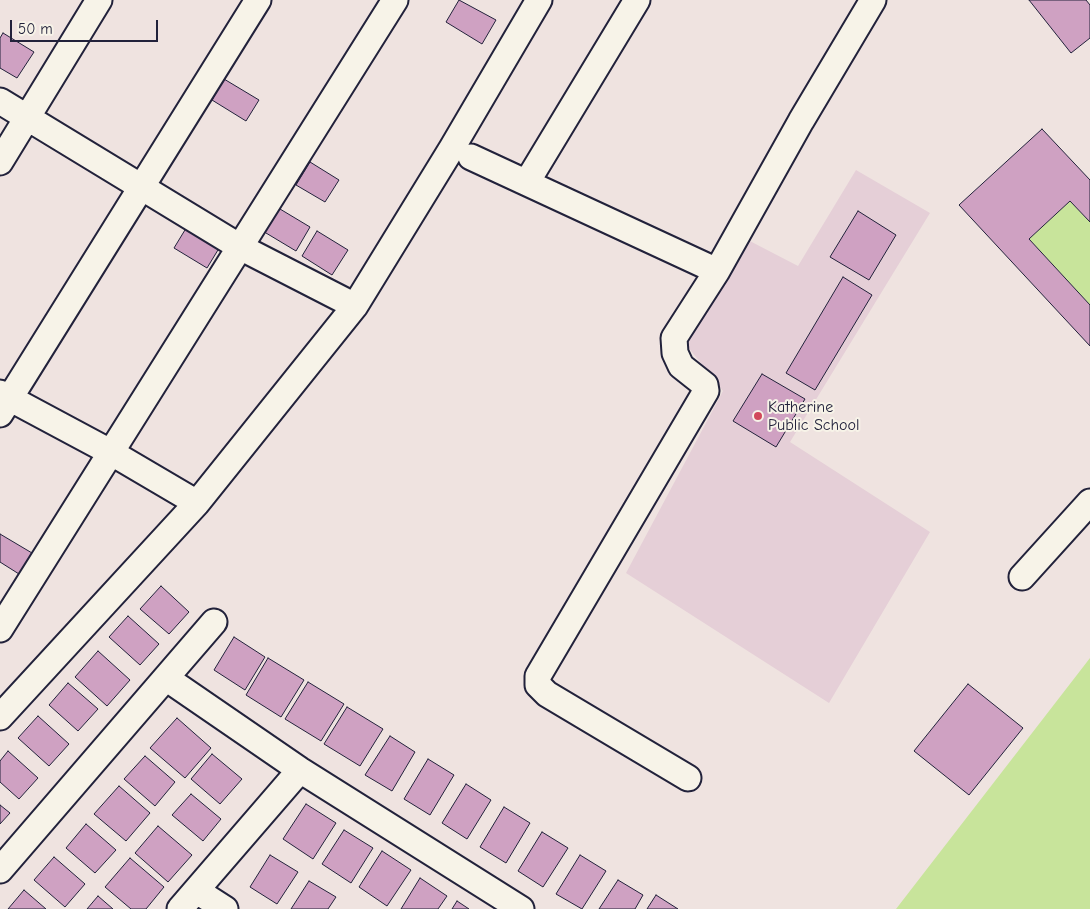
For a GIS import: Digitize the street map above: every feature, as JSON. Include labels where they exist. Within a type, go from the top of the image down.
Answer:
[{"type":"street","points":[[0,162],[99,0]]},
{"type":"street","points":[[197,503],[112,453],[3,402],[258,0]]},
{"type":"street","points":[[0,629],[395,0]]},
{"type":"street","points":[[0,717],[197,503],[355,306],[452,148],[539,0]]},
{"type":"street","points":[[527,182],[637,0]]},
{"type":"street","points":[[688,778],[547,694],[538,685],[537,681],[540,672],[706,391],[705,385],[681,366],[675,353],[674,338],[717,271],[801,121],[873,0]]},
{"type":"street","points":[[0,101],[240,247],[355,306]]},
{"type":"street","points":[[471,156],[717,271]]},
{"type":"street","points":[[1022,577],[1090,502]]},
{"type":"street","points":[[0,870],[214,622]]},
{"type":"street","points":[[166,678],[300,770],[520,909]]},
{"type":"street","points":[[180,909],[300,770]]},
{"type":"street","points":[[197,891],[225,909]]},
{"type":"shaded area","name":"Katherine Public School","points":[[856,170],[930,213],[790,442],[930,532],[829,703],[626,573],[723,391],[684,342],[744,238],[798,266]]},
{"type":"green space","points":[[1070,201],[1090,222],[1090,305],[1029,239]]},
{"type":"green space","points":[[1090,658],[1090,909],[896,909]]},
{"type":"building","points":[[459,0],[496,20],[482,44],[446,22]]},
{"type":"building","points":[[1029,0],[1086,0],[1090,5],[1090,38],[1071,53]]},
{"type":"building","points":[[3,33],[34,52],[17,78],[0,68],[0,38]]},
{"type":"building","points":[[224,79],[259,100],[246,121],[212,100]]},
{"type":"building","points":[[1042,129],[1090,180],[1090,222],[1070,201],[1029,239],[1090,305],[1090,346],[959,205]]},
{"type":"building","points":[[310,162],[339,180],[325,202],[296,185]]},
{"type":"building","points":[[275,206],[310,227],[296,251],[261,230]]},
{"type":"building","points":[[858,211],[896,235],[869,280],[830,257]]},
{"type":"building","points":[[188,225],[221,245],[207,268],[174,248]]},
{"type":"building","points":[[317,231],[348,250],[332,275],[302,256]]},
{"type":"building","points":[[843,277],[872,295],[815,390],[786,373]]},
{"type":"building","points":[[762,374],[805,399],[776,447],[733,421]]},
{"type":"building","points":[[0,534],[32,553],[19,574],[0,562]]},
{"type":"building","points":[[161,586],[189,612],[169,634],[140,609]]},
{"type":"building","points":[[128,616],[159,644],[140,665],[109,637]]},
{"type":"building","points":[[234,637],[265,657],[245,690],[214,670]]},
{"type":"building","points":[[98,651],[130,680],[107,706],[75,677]]},
{"type":"building","points":[[268,658],[304,680],[281,717],[246,695]]},
{"type":"building","points":[[308,682],[344,704],[321,741],[285,719]]},
{"type":"building","points":[[68,683],[98,709],[78,731],[49,705]]},
{"type":"building","points":[[968,684],[1023,728],[969,795],[914,751]]},
{"type":"building","points":[[347,707],[383,729],[360,766],[324,744]]},
{"type":"building","points":[[38,716],[69,744],[49,766],[18,738]]},
{"type":"building","points":[[177,718],[211,748],[185,778],[150,748]]},
{"type":"building","points":[[390,736],[415,752],[392,791],[365,775]]},
{"type":"building","points":[[8,751],[38,778],[19,799],[0,782],[0,761]]},
{"type":"building","points":[[212,754],[242,779],[220,804],[191,779]]},
{"type":"building","points":[[145,756],[175,782],[155,806],[124,779]]},
{"type":"building","points":[[428,759],[454,775],[430,815],[404,799]]},
{"type":"building","points":[[466,784],[491,800],[467,839],[442,823]]},
{"type":"building","points":[[119,786],[150,813],[126,841],[94,814]]},
{"type":"building","points":[[191,794],[221,819],[203,841],[172,815]]},
{"type":"building","points":[[306,804],[336,823],[313,859],[283,839]]},
{"type":"building","points":[[0,805],[10,813],[0,824]]},
{"type":"building","points":[[504,807],[530,823],[506,863],[480,847]]},
{"type":"building","points":[[86,824],[116,850],[95,873],[66,848]]},
{"type":"building","points":[[158,826],[192,855],[168,882],[135,853]]},
{"type":"building","points":[[344,830],[373,848],[351,883],[322,864]]},
{"type":"building","points":[[542,832],[568,848],[543,887],[518,871]]},
{"type":"building","points":[[382,851],[411,870],[387,906],[359,887]]},
{"type":"building","points":[[270,855],[298,872],[277,904],[250,887]]},
{"type":"building","points":[[580,855],[606,871],[582,909],[556,894]]},
{"type":"building","points":[[54,857],[85,884],[65,907],[34,880]]},
{"type":"building","points":[[130,858],[164,887],[146,909],[131,909],[105,887]]},
{"type":"building","points":[[420,878],[447,896],[438,909],[401,909]]},
{"type":"building","points":[[618,880],[643,895],[635,909],[599,909]]},
{"type":"building","points":[[309,881],[336,897],[328,909],[291,909]]},
{"type":"building","points":[[24,890],[46,909],[8,909]]},
{"type":"building","points":[[656,895],[678,909],[647,909]]},
{"type":"building","points":[[98,896],[113,909],[87,909]]},
{"type":"building","points":[[457,901],[469,909],[452,909]]},
{"type":"place","name":"Katherine Public School","points":[[758,416]]}]
